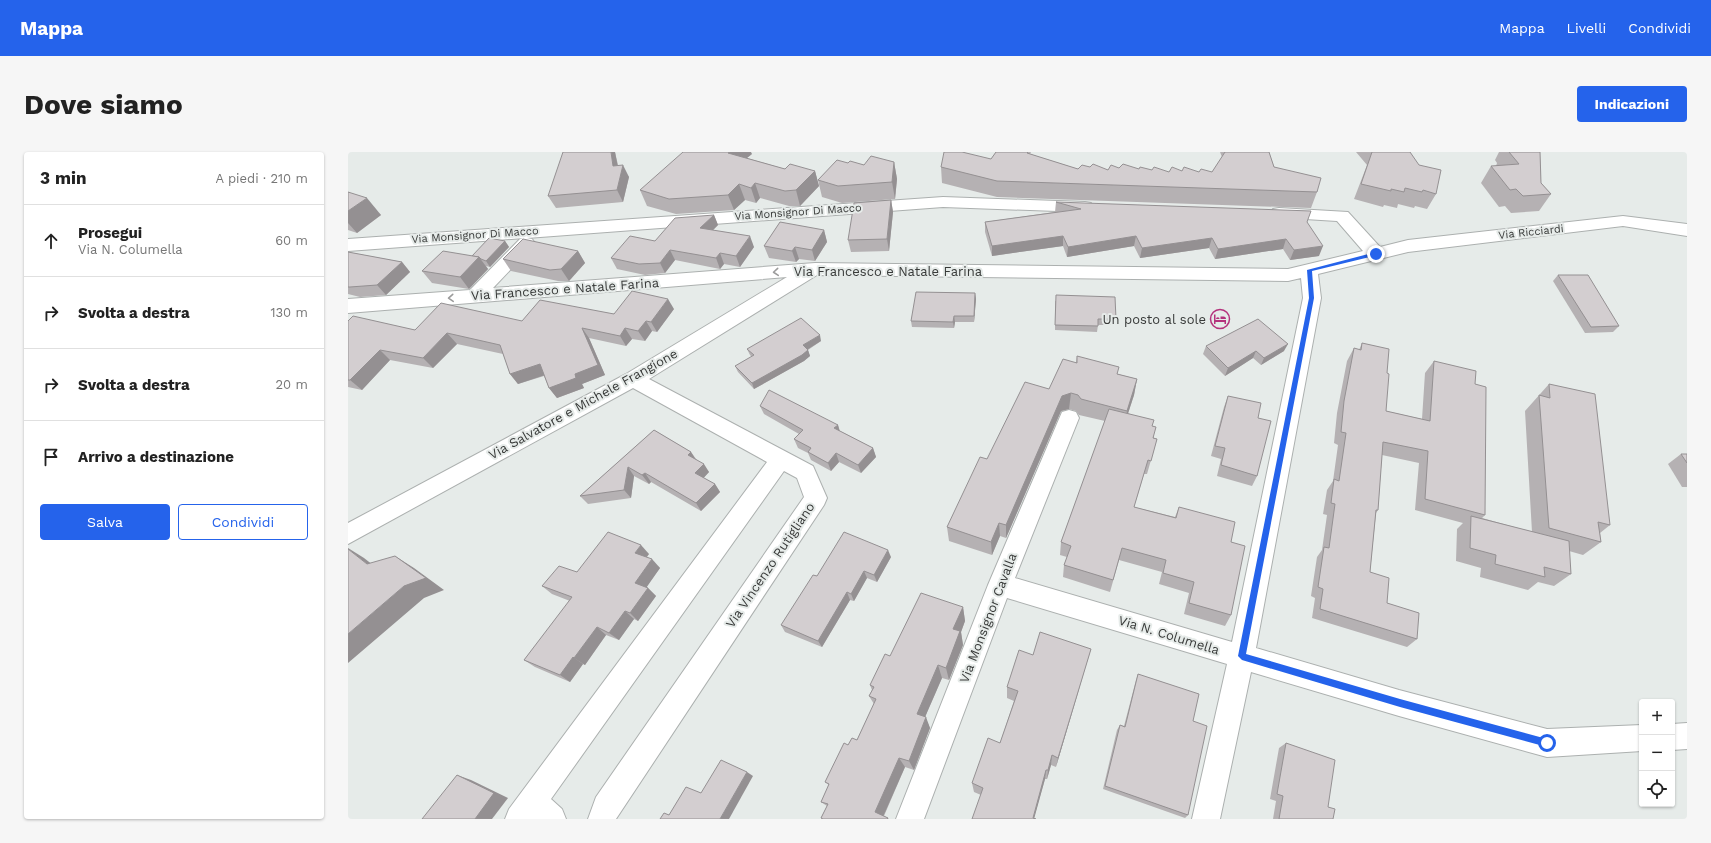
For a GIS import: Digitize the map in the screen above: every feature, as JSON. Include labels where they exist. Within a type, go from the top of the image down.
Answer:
[{"type":"street","name":"Via Monsignor Di Macco","points":[[348,245],[538,230],[943,202],[1100,207]]},
{"type":"street","points":[[1264,213],[1342,216],[1376,254]]},
{"type":"street","name":"Via Ricciardi","points":[[1376,254],[1408,246],[1623,221],[1687,230]]},
{"type":"street","points":[[475,296],[538,230]]},
{"type":"street","name":"Via Francesco e Natale Farina","points":[[348,306],[815,269],[1288,275],[1376,254]]},
{"type":"street","name":"Via Salvatore e Michele Frangione","points":[[348,534],[633,379],[815,269]]},
{"type":"street","points":[[1206,819],[1242,656],[1312,298],[1309,270]]},
{"type":"street","name":"Via Vincenzo Rutigliano","points":[[602,819],[606,807],[816,498],[805,472],[633,379]]},
{"type":"street","name":"Via Monsignor Cavalla","points":[[910,819],[1000,584],[1069,418]]},
{"type":"street","points":[[534,813],[781,459]]},
{"type":"street","name":"Via N. Columella","points":[[1000,584],[1400,703],[1547,743],[1639,738]]},
{"type":"street","points":[[1675,737],[1687,736]]},
{"type":"building","points":[[563,152],[611,152],[613,166],[623,165],[617,190],[548,196]]},
{"type":"building","points":[[683,152],[730,152],[728,153],[785,169],[790,164],[815,171],[796,190],[785,191],[755,183],[751,188],[739,184],[728,195],[669,199],[640,190]]},
{"type":"building","points":[[944,152],[962,152],[991,159],[996,152],[1028,152],[1027,153],[1078,169],[1082,165],[1090,167],[1093,164],[1108,170],[1111,165],[1119,168],[1123,164],[1139,169],[1140,167],[1152,170],[1154,167],[1169,172],[1172,167],[1182,171],[1184,167],[1199,172],[1201,169],[1212,172],[1225,152],[1269,152],[1274,167],[1321,178],[1317,192],[997,181],[941,167]]},
{"type":"building","points":[[1372,152],[1410,152],[1419,165],[1441,170],[1436,194],[1423,190],[1422,192],[1405,188],[1404,192],[1391,189],[1391,191],[1361,184]]},
{"type":"building","points":[[1509,152],[1540,152],[1541,183],[1551,194],[1523,196],[1516,189],[1510,190],[1491,166],[1519,164]]},
{"type":"building","points":[[871,156],[894,162],[892,182],[838,186],[818,180],[837,160],[848,163],[850,161],[864,165]]},
{"type":"building","points":[[348,192],[367,198],[348,211]]},
{"type":"building","points":[[891,200],[887,239],[848,240],[854,203]]},
{"type":"building","points":[[1056,202],[1311,211],[1307,222],[1323,246],[1294,250],[1286,239],[1218,249],[1212,238],[1142,248],[1136,236],[1068,247],[1063,236],[992,246],[985,222],[1081,209]]},
{"type":"building","points":[[714,215],[700,228],[750,236],[736,256],[720,253],[716,258],[670,250],[660,263],[639,264],[611,258],[630,236],[655,241],[675,218]]},
{"type":"building","points":[[780,222],[824,230],[812,250],[795,247],[792,251],[764,246]]},
{"type":"building","points":[[489,238],[505,241],[486,261],[479,257],[472,256]]},
{"type":"building","points":[[523,239],[578,251],[561,269],[550,270],[503,259]]},
{"type":"building","points":[[443,251],[479,257],[460,277],[422,271]]},
{"type":"building","points":[[348,252],[402,262],[377,285],[348,287]]},
{"type":"building","points":[[1558,275],[1588,275],[1619,326],[1591,327]]},
{"type":"building","points":[[632,291],[668,299],[651,322],[646,321],[638,331],[625,328],[620,336],[582,328],[598,365],[575,374],[576,378],[549,388],[540,364],[510,374],[500,345],[447,333],[423,358],[380,350],[350,380],[348,380],[348,321],[353,316],[415,330],[441,303],[522,321],[540,300],[614,314]]},
{"type":"building","points":[[916,292],[975,293],[974,316],[954,316],[953,322],[911,321]]},
{"type":"building","points":[[1056,295],[1115,297],[1116,319],[1098,319],[1098,326],[1055,325]]},
{"type":"building","points":[[801,318],[820,335],[803,345],[808,350],[802,355],[752,383],[735,366],[754,355],[747,349]]},
{"type":"building","points":[[1258,319],[1288,344],[1264,358],[1256,351],[1228,368],[1206,346]]},
{"type":"building","points":[[1362,343],[1389,349],[1387,373],[1389,374],[1386,411],[1430,421],[1434,361],[1476,371],[1475,384],[1486,387],[1485,515],[1425,499],[1428,451],[1383,442],[1378,510],[1376,510],[1370,572],[1389,578],[1387,603],[1419,613],[1417,639],[1320,609],[1323,589],[1318,587],[1324,547],[1329,548],[1335,504],[1331,503],[1334,479],[1339,481],[1346,433],[1341,432],[1344,401],[1354,348],[1361,350]]},
{"type":"building","points":[[1077,356],[1119,367],[1117,374],[1137,379],[1127,411],[1081,399],[1078,395],[1071,393],[1062,396],[1006,525],[999,523],[991,542],[947,527],[980,457],[987,459],[1025,382],[1049,389],[1063,359],[1077,363]]},
{"type":"building","points":[[1549,384],[1595,394],[1610,525],[1598,522],[1601,542],[1549,528],[1539,395],[1550,398]]},
{"type":"building","points":[[769,390],[838,425],[834,428],[873,448],[858,465],[836,453],[828,463],[808,452],[811,448],[794,439],[803,430],[760,406]]},
{"type":"building","points":[[1228,396],[1261,403],[1258,418],[1271,421],[1257,476],[1221,465],[1225,448],[1215,446]]},
{"type":"building","points":[[1109,409],[1154,420],[1152,426],[1156,427],[1153,438],[1157,439],[1151,461],[1148,460],[1134,507],[1176,518],[1179,507],[1235,522],[1231,542],[1245,546],[1231,615],[1189,603],[1194,582],[1163,573],[1166,560],[1122,548],[1113,580],[1064,565],[1071,546],[1061,542]]},
{"type":"building","points":[[654,430],[691,452],[688,455],[704,464],[695,473],[715,484],[696,503],[645,473],[642,475],[628,467],[624,490],[580,496]]},
{"type":"building","points":[[1681,454],[1687,454],[1687,463]]},
{"type":"building","points":[[1471,516],[1569,541],[1571,574],[1544,567],[1545,577],[1495,564],[1496,555],[1470,548]]},
{"type":"building","points":[[608,532],[641,545],[635,553],[652,559],[635,583],[648,588],[630,613],[625,611],[609,633],[597,627],[560,675],[524,660],[572,597],[542,586],[559,566],[577,572]]},
{"type":"building","points":[[844,532],[888,550],[874,575],[864,571],[851,594],[847,592],[818,641],[781,625],[813,575],[817,576]]},
{"type":"building","points":[[348,549],[367,564],[395,556],[426,578],[404,586],[348,634]]},
{"type":"building","points":[[921,593],[963,607],[953,629],[960,631],[946,668],[938,665],[917,714],[926,717],[909,761],[899,758],[875,812],[888,818],[823,819],[821,818],[828,804],[821,802],[829,784],[825,782],[844,743],[848,745],[852,738],[857,740],[876,699],[869,696],[874,687],[870,685],[885,654],[890,656]]},
{"type":"building","points":[[1040,632],[1091,649],[1058,758],[1052,755],[1048,770],[1046,770],[1033,818],[1036,819],[972,819],[983,788],[972,783],[988,738],[1000,743],[1018,691],[1007,687],[1019,650],[1033,655]]},
{"type":"building","points":[[1138,674],[1199,694],[1193,721],[1207,726],[1188,815],[1105,786],[1120,725],[1125,727]]},
{"type":"building","points":[[1286,743],[1335,760],[1328,807],[1335,809],[1333,819],[1279,819],[1283,796],[1277,794]]},
{"type":"building","points":[[721,760],[747,772],[720,819],[660,819],[664,813],[669,815],[686,787],[701,793]]},
{"type":"building","points":[[457,775],[494,793],[475,819],[422,819]]},
{"type":"place","name":"Un posto al sole","points":[[1220,319]]},
{"type":"route","points":[[1376,254],[1309,270],[1312,298],[1242,656],[1400,703],[1547,743]]}]
